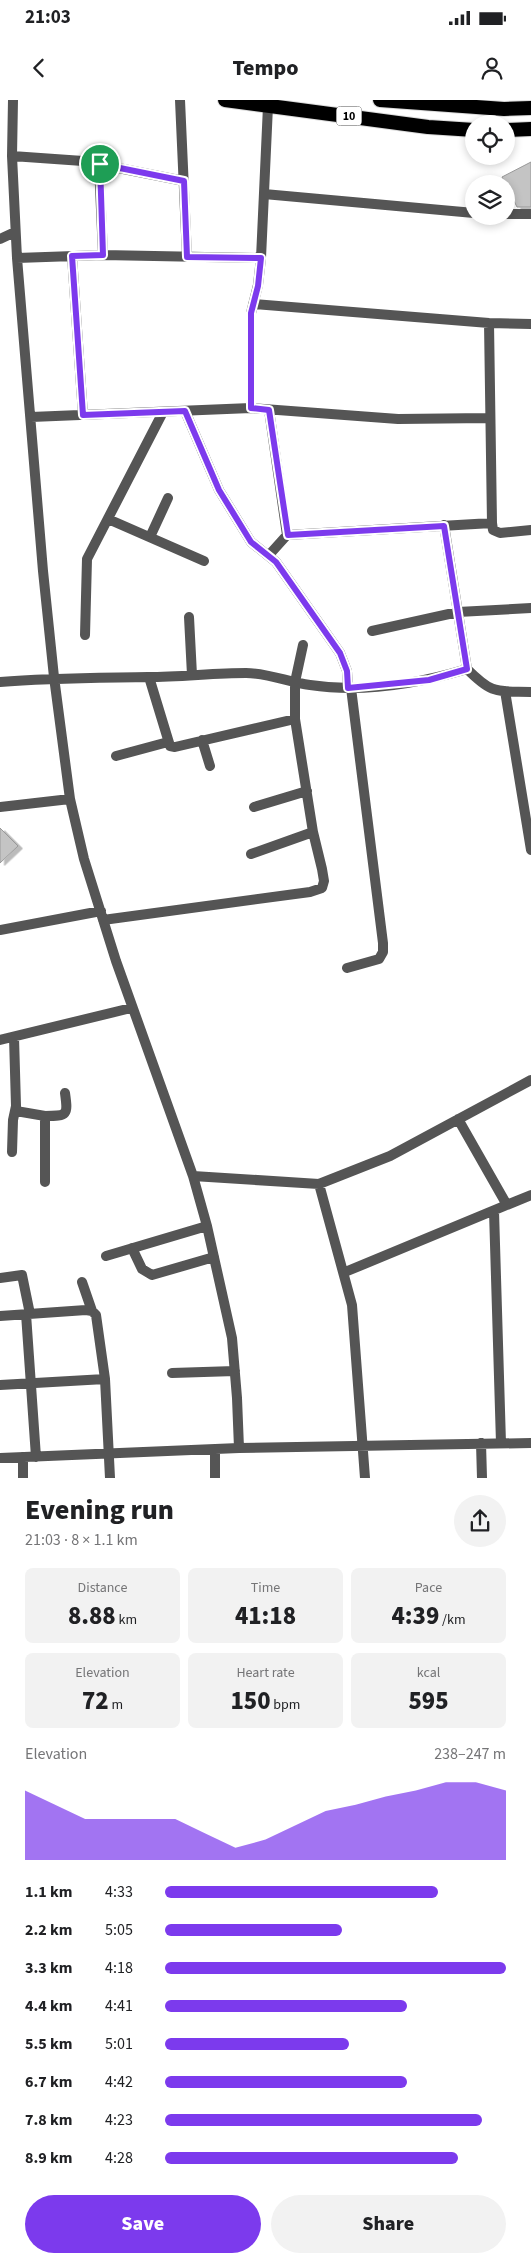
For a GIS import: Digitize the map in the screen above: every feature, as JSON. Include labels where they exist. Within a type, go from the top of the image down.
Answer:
[{"type":"highway","name":"10","points":[[225,100],[428,127],[465,129]]},
{"type":"highway","name":"10","points":[[380,100],[504,109],[531,108]]},
{"type":"highway","points":[[515,130],[531,129]]},
{"type":"street","points":[[13,100],[12,156],[17,258],[54,678],[70,799],[84,859],[102,916],[132,1008],[193,1176],[207,1226],[232,1338],[239,1448]]},
{"type":"street","points":[[180,100],[187,257]]},
{"type":"street","points":[[251,408],[251,313],[258,286],[261,258],[268,106]]},
{"type":"street","points":[[12,156],[100,164],[184,181]]},
{"type":"street","points":[[100,164],[103,255]]},
{"type":"street","points":[[264,194],[465,212]]},
{"type":"street","points":[[515,214],[531,214]]},
{"type":"street","points":[[0,239],[15,232]]},
{"type":"street","points":[[17,258],[103,255],[261,258]]},
{"type":"street","points":[[72,256],[83,415]]},
{"type":"street","points":[[253,304],[489,323],[531,324]]},
{"type":"street","points":[[489,323],[489,418],[493,530],[500,533],[531,530]]},
{"type":"street","points":[[31,417],[251,408],[398,419],[489,418]]},
{"type":"street","points":[[269,410],[288,535]]},
{"type":"street","points":[[185,411],[219,490],[251,542],[276,562],[340,653],[347,671],[383,943],[383,952],[379,959],[347,968]]},
{"type":"street","points":[[85,635],[87,559],[162,412]]},
{"type":"street","points":[[150,537],[168,498]]},
{"type":"street","points":[[108,520],[204,561]]},
{"type":"street","points":[[269,555],[288,535],[492,523]]},
{"type":"street","points":[[444,526],[467,669],[485,687],[505,692],[531,692]]},
{"type":"street","points":[[372,631],[458,612],[531,608]]},
{"type":"street","points":[[189,617],[192,676]]},
{"type":"street","points":[[0,930],[310,892],[322,888],[324,881],[313,832],[295,720],[295,682],[303,645]]},
{"type":"street","points":[[0,682],[54,678],[149,678],[247,673],[264,674],[295,682],[349,688],[429,680],[467,669]]},
{"type":"street","points":[[149,678],[170,746],[295,720]]},
{"type":"street","points":[[505,692],[531,850]]},
{"type":"street","points":[[202,740],[210,766]]},
{"type":"street","points":[[116,756],[168,742]]},
{"type":"street","points":[[254,807],[307,791]]},
{"type":"street","points":[[0,807],[70,799]]},
{"type":"street","points":[[251,854],[313,832]]},
{"type":"street","points":[[0,1040],[132,1008]]},
{"type":"street","points":[[12,1152],[16,1111],[14,1038]]},
{"type":"street","points":[[193,1176],[320,1184],[390,1156],[531,1080]]},
{"type":"street","points":[[16,1111],[45,1116],[62,1116],[67,1110],[65,1093]]},
{"type":"street","points":[[45,1116],[45,1182]]},
{"type":"street","points":[[458,1119],[507,1205]]},
{"type":"street","points":[[320,1184],[345,1272],[352,1305],[365,1478]]},
{"type":"street","points":[[345,1272],[531,1196]]},
{"type":"street","points":[[494,1211],[501,1443]]},
{"type":"street","points":[[106,1256],[207,1226]]},
{"type":"street","points":[[132,1248],[142,1269],[152,1275],[214,1257]]},
{"type":"street","points":[[0,1278],[22,1275],[28,1314],[36,1458]]},
{"type":"street","points":[[82,1282],[99,1327],[110,1478]]},
{"type":"street","points":[[0,1316],[92,1311]]},
{"type":"street","points":[[172,1373],[235,1371]]},
{"type":"street","points":[[0,1385],[104,1379]]},
{"type":"street","points":[[481,1443],[482,1478]]},
{"type":"street","points":[[0,1458],[36,1458],[109,1452],[239,1448],[531,1443]]},
{"type":"street","points":[[215,1449],[215,1478]]},
{"type":"street","points":[[23,1458],[23,1478]]},
{"type":"building","points":[[531,162],[531,207],[517,207],[515,203],[515,175],[506,175]]},
{"type":"building","points":[[0,828],[18,846],[0,863]]},
{"type":"route","points":[[100,164],[184,181],[187,257],[261,258],[258,286],[251,313],[251,408],[269,410],[288,535],[444,526],[467,669],[429,680],[348,688],[347,671],[340,653],[276,562],[251,542],[219,490],[185,411],[83,415],[72,256],[103,255],[100,164]]}]
